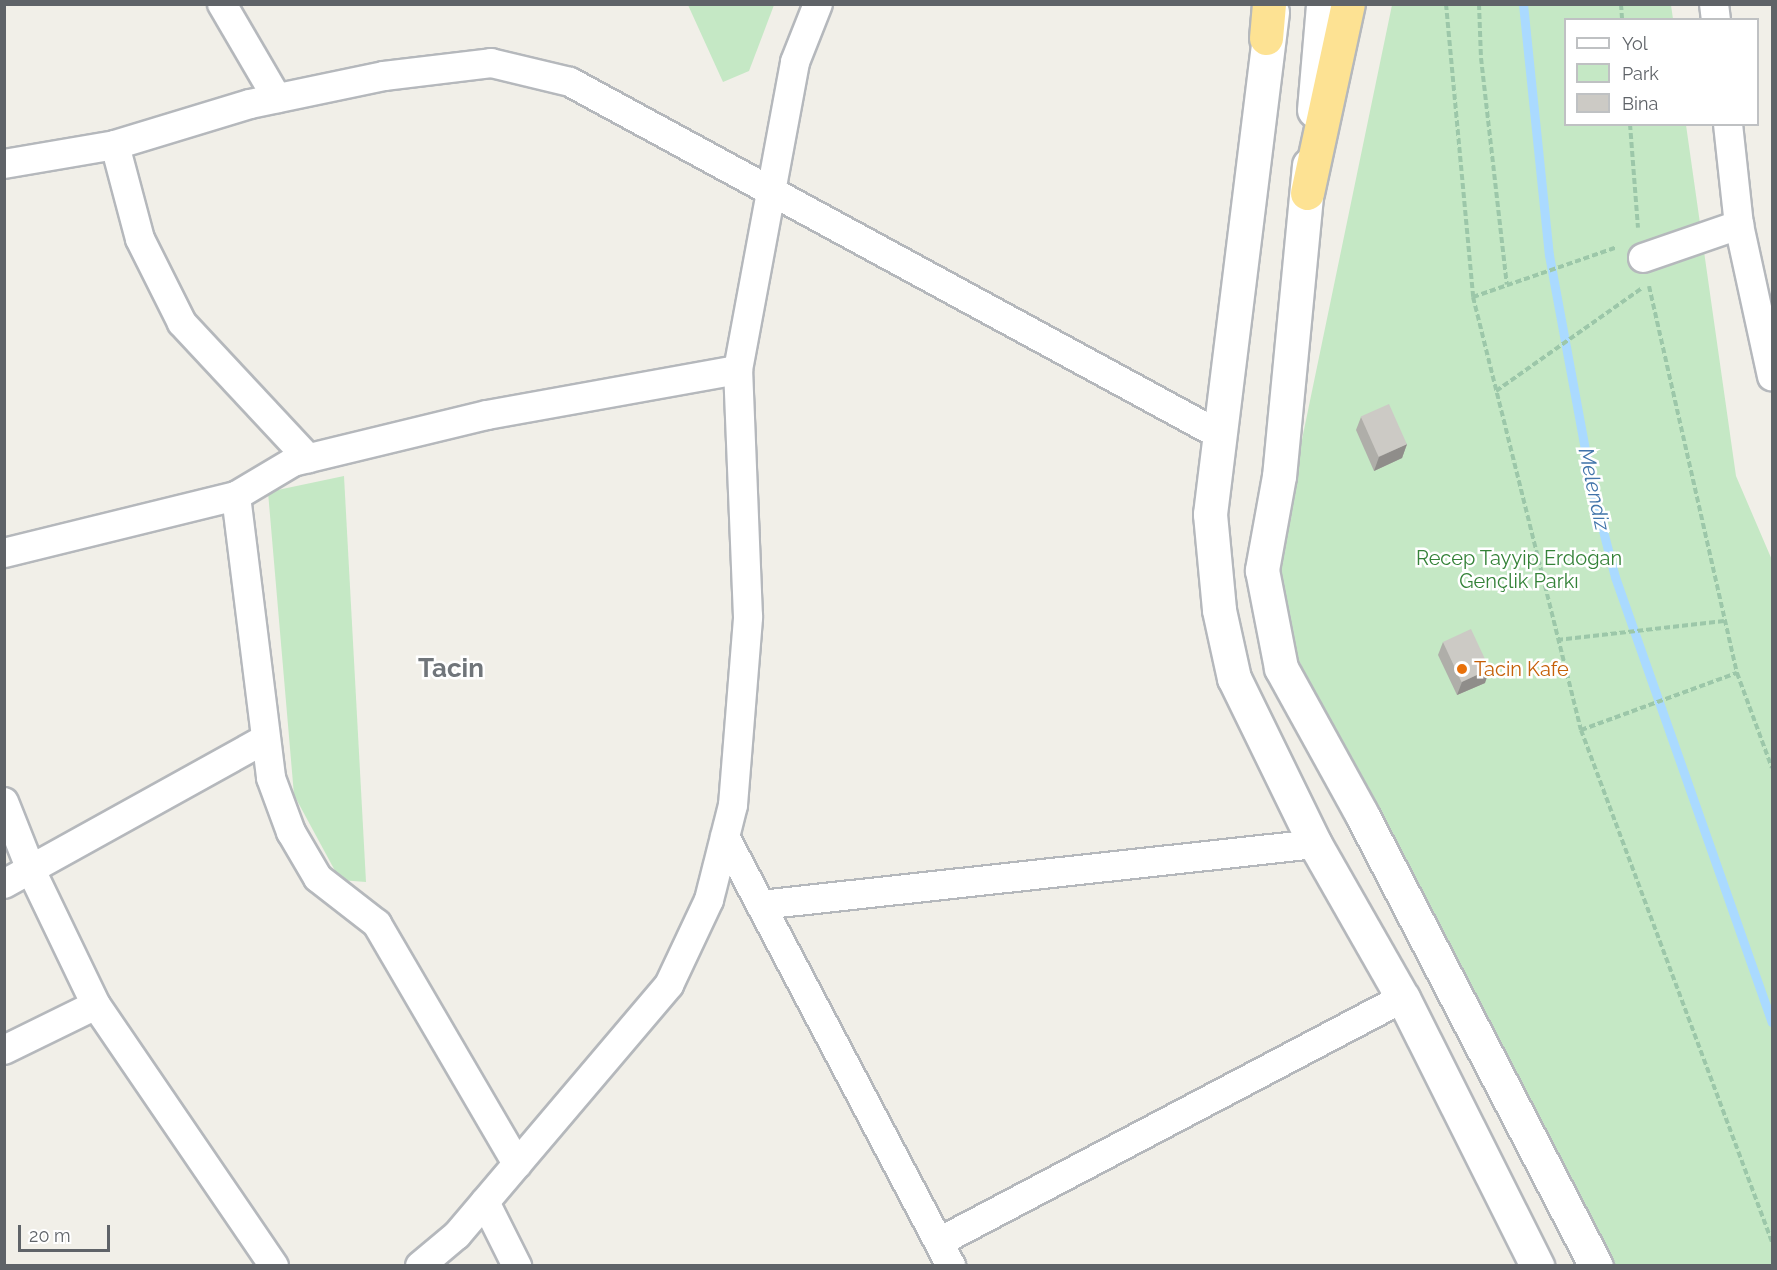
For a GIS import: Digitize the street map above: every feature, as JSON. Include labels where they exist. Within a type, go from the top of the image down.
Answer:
[{"type":"highway","points":[[1266,38],[1271,4]]},
{"type":"highway","points":[[1306,193],[1348,4]]},
{"type":"main road","points":[[1323,4],[1279,476],[1262,570],[1281,668],[1361,813],[1596,1266]]},
{"type":"main road","points":[[1266,38],[1210,514],[1219,610],[1234,678],[1316,844],[1403,998],[1537,1266]]},
{"type":"street","points":[[222,4],[277,98]]},
{"type":"street","points":[[420,1266],[457,1235],[669,985],[709,900],[733,805],[748,617],[738,370],[795,62],[818,4]]},
{"type":"street","points":[[4,164],[115,145],[277,98],[384,76],[490,63],[570,82],[1220,435]]},
{"type":"street","points":[[1728,126],[1739,225],[1773,376]]},
{"type":"street","points":[[115,145],[140,238],[182,323],[308,458]]},
{"type":"street","points":[[1646,271],[1739,225]]},
{"type":"street","points":[[4,553],[236,496],[293,462],[308,458],[487,415],[738,370]]},
{"type":"street","points":[[236,496],[272,778],[291,832],[318,878],[377,924],[517,1164]]},
{"type":"street","points":[[4,884],[267,739]]},
{"type":"street","points":[[4,802],[31,870],[96,1005],[274,1266]]},
{"type":"street","points":[[725,837],[945,1254],[1403,998]]},
{"type":"street","points":[[761,905],[1316,844]]},
{"type":"street","points":[[4,1050],[96,1005]]},
{"type":"street","points":[[485,1202],[517,1266]]},
{"type":"path","points":[[1446,4],[1473,297],[1557,640],[1581,730],[1773,1242]]},
{"type":"path","points":[[1479,4],[1481,58],[1507,285]]},
{"type":"path","points":[[1630,126],[1646,271],[1737,673],[1773,768]]},
{"type":"path","points":[[1473,297],[1590,256]]},
{"type":"path","points":[[1496,391],[1606,314],[1646,271]]},
{"type":"path","points":[[1557,640],[1684,628],[1724,621]]},
{"type":"path","points":[[1581,730],[1737,673]]},
{"type":"green space","points":[[688,5],[774,5],[749,71],[723,82]]},
{"type":"green space","name":"Recep Tayyip Erdoğan Gençlik Parkı","points":[[1392,5],[1671,5],[1673,18],[1564,18],[1564,126],[1686,126],[1736,476],[1772,560],[1772,1265],[1615,1265],[1353,776],[1283,626],[1277,560]]},
{"type":"green space","points":[[344,476],[366,882],[340,880],[294,795],[268,492]]},
{"type":"building","points":[[1389,404],[1407,444],[1379,457],[1361,417]]},
{"type":"building","points":[[1471,629],[1490,669],[1461,682],[1443,642]]},
{"type":"waterway","name":"Melendiz","points":[[1523,4],[1549,255],[1593,492],[1615,577],[1772,1022]]},
{"type":"place","name":"Tacin Kafe","points":[[1462,669]]},
{"type":"district","name":"Tacin","points":[[451,669]]}]
